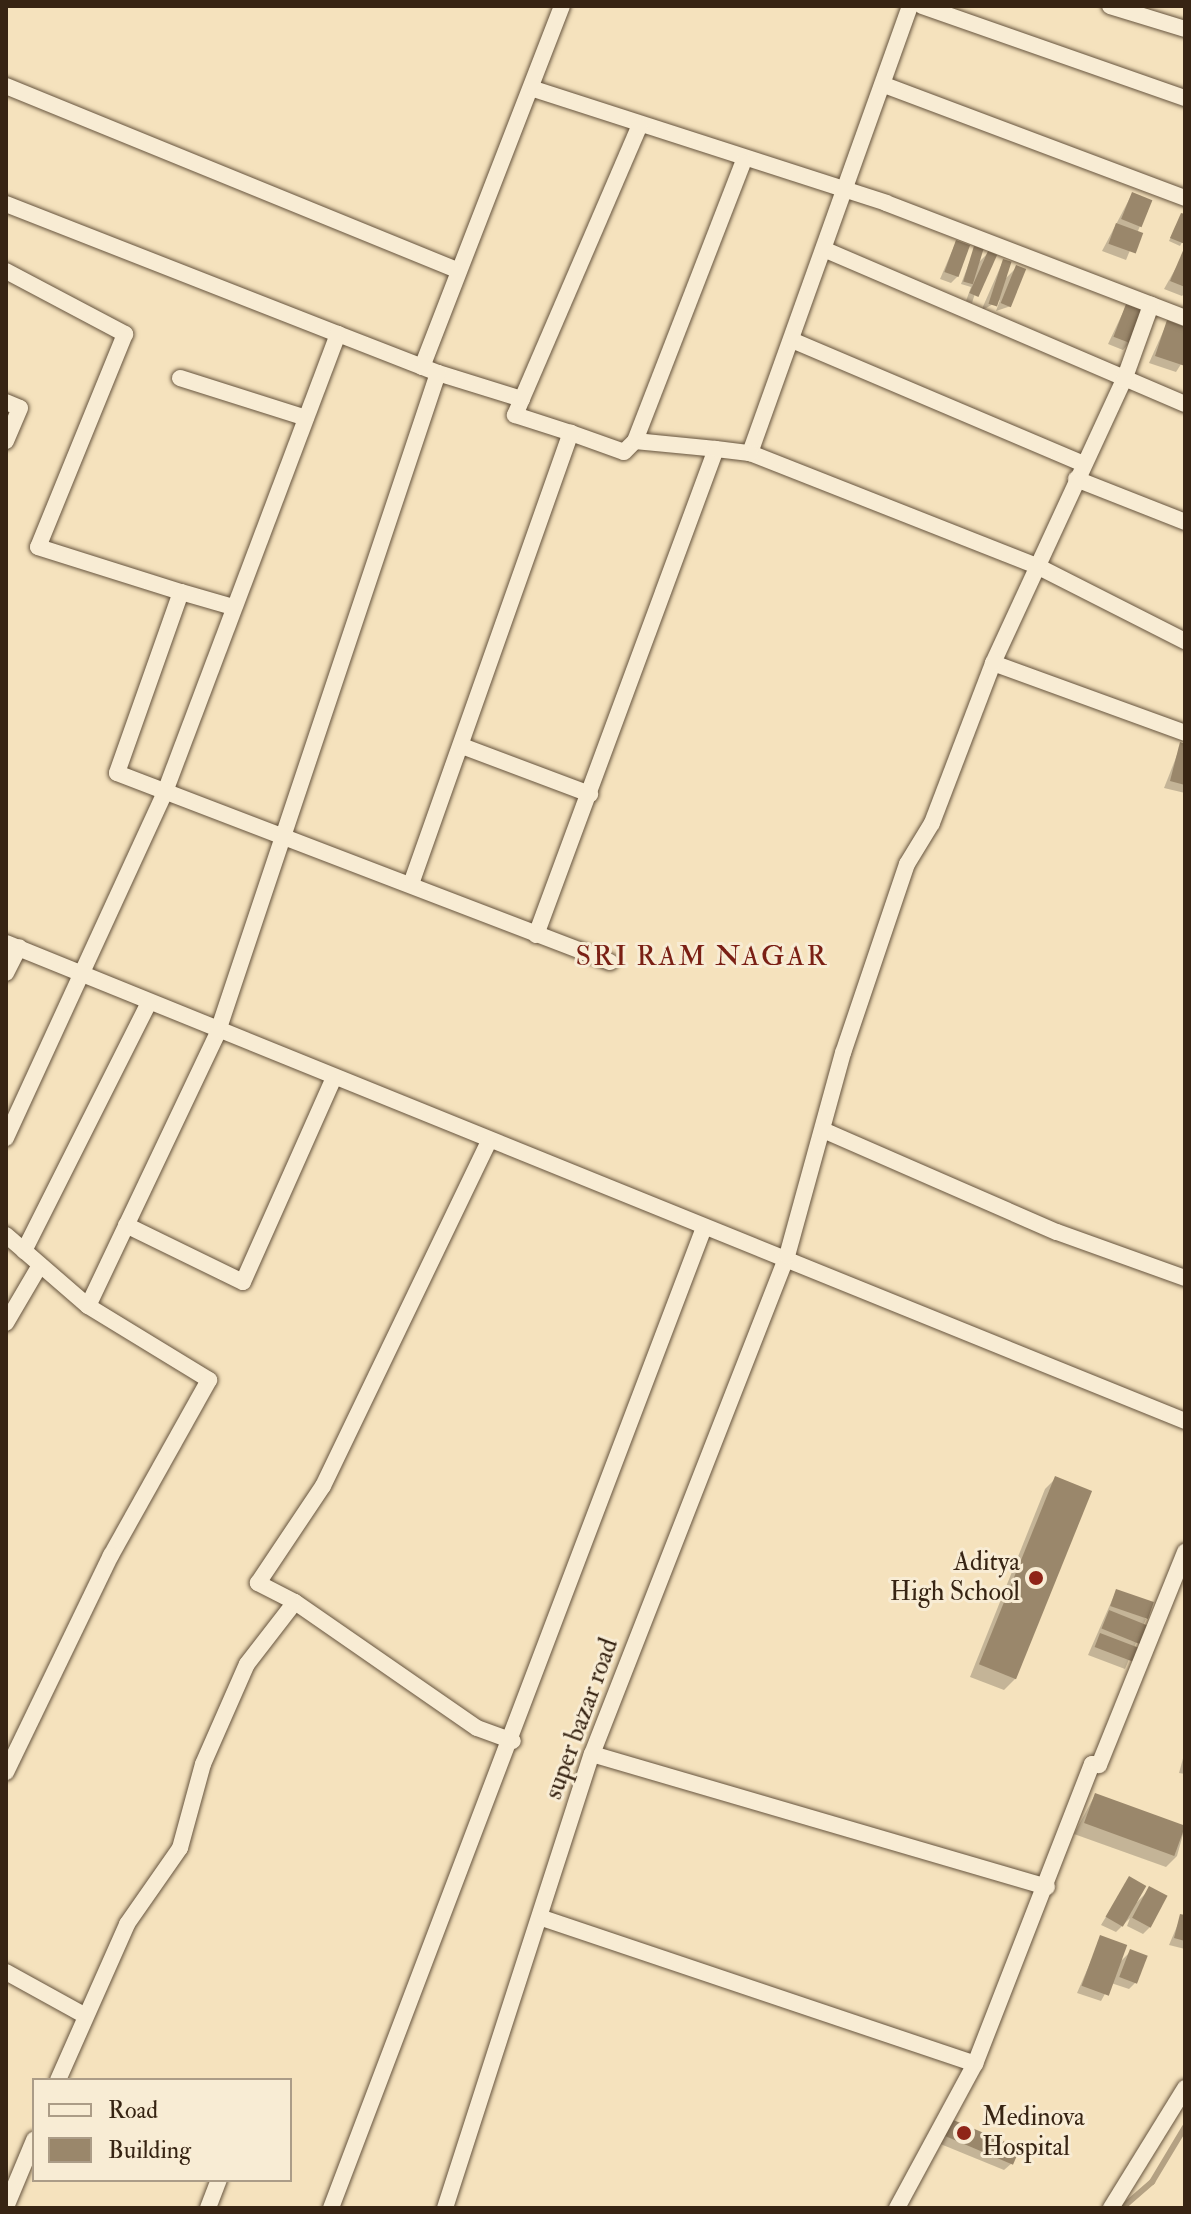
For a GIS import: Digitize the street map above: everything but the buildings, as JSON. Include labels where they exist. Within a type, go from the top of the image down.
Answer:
[{"type":"street","points":[[88,1306],[217,1034],[289,834],[458,270],[562,6]]},
{"type":"street","points":[[750,453],[848,196],[887,86],[910,6]]},
{"type":"street","points":[[922,6],[1185,98]]},
{"type":"street","points":[[1110,6],[1185,29]]},
{"type":"street","points":[[6,86],[458,270]]},
{"type":"street","points":[[887,86],[1185,198]]},
{"type":"street","points":[[531,88],[743,162],[848,196],[886,203],[1185,318]]},
{"type":"street","points":[[639,127],[515,415],[624,452],[635,441],[743,162]]},
{"type":"street","points":[[6,204],[430,370],[522,399]]},
{"type":"street","points":[[828,251],[1185,404]]},
{"type":"street","points":[[6,271],[125,334],[38,547],[233,607]]},
{"type":"street","name":"super bazar road","points":[[445,2208],[542,1918],[592,1754],[787,1256],[823,1130],[907,864],[932,823],[993,663],[1035,565],[1124,380],[1151,305]]},
{"type":"street","points":[[8,1131],[86,972],[166,790],[338,334]]},
{"type":"street","points":[[794,341],[1185,522]]},
{"type":"street","points":[[180,378],[306,418]]},
{"type":"street","points":[[6,402],[20,408],[6,441]]},
{"type":"street","points":[[411,884],[571,433]]},
{"type":"street","points":[[635,441],[750,453],[1035,565],[1185,641]]},
{"type":"street","points":[[536,935],[716,449]]},
{"type":"street","points":[[181,592],[117,773],[289,834],[610,962]]},
{"type":"street","points":[[993,663],[1185,733]]},
{"type":"street","points":[[462,746],[590,794]]},
{"type":"street","points":[[6,973],[12,945],[86,972],[217,1034],[489,1141],[703,1230],[787,1256],[1009,1355],[1185,1421]]},
{"type":"street","points":[[24,1251],[149,1003]]},
{"type":"street","points":[[126,1225],[243,1282],[333,1080]]},
{"type":"street","points":[[823,1130],[1057,1232],[1185,1278]]},
{"type":"street","points":[[489,1141],[323,1486],[258,1583],[295,1602],[477,1728],[513,1741]]},
{"type":"street","points":[[331,2208],[513,1741],[703,1230]]},
{"type":"street","points":[[6,1235],[88,1306],[209,1380],[111,1555],[6,1772]]},
{"type":"street","points":[[6,1323],[40,1265]]},
{"type":"street","points":[[897,2208],[975,2064],[1047,1887],[1092,1764],[1099,1765],[1185,1552]]},
{"type":"street","points":[[59,2078],[84,2015],[127,1924],[180,1848],[203,1764],[247,1664],[295,1602]]},
{"type":"street","points":[[592,1754],[1047,1887]]},
{"type":"street","points":[[542,1918],[975,2064]]},
{"type":"street","points":[[6,1972],[84,2015]]},
{"type":"street","points":[[1111,2208],[1185,2088]]},
{"type":"street","points":[[6,2207],[32,2145]]},
{"type":"street","points":[[208,2208],[218,2182]]},
{"type":"waterway","points":[[1122,2208],[1152,2182],[1185,2127]]},
{"type":"place","name":"Aditya High School","points":[[1036,1578]]},
{"type":"place","name":"Medinova Hospital","points":[[964,2133]]},
{"type":"district","name":"SRI RAM NAGAR","points":[[702,957]]}]
